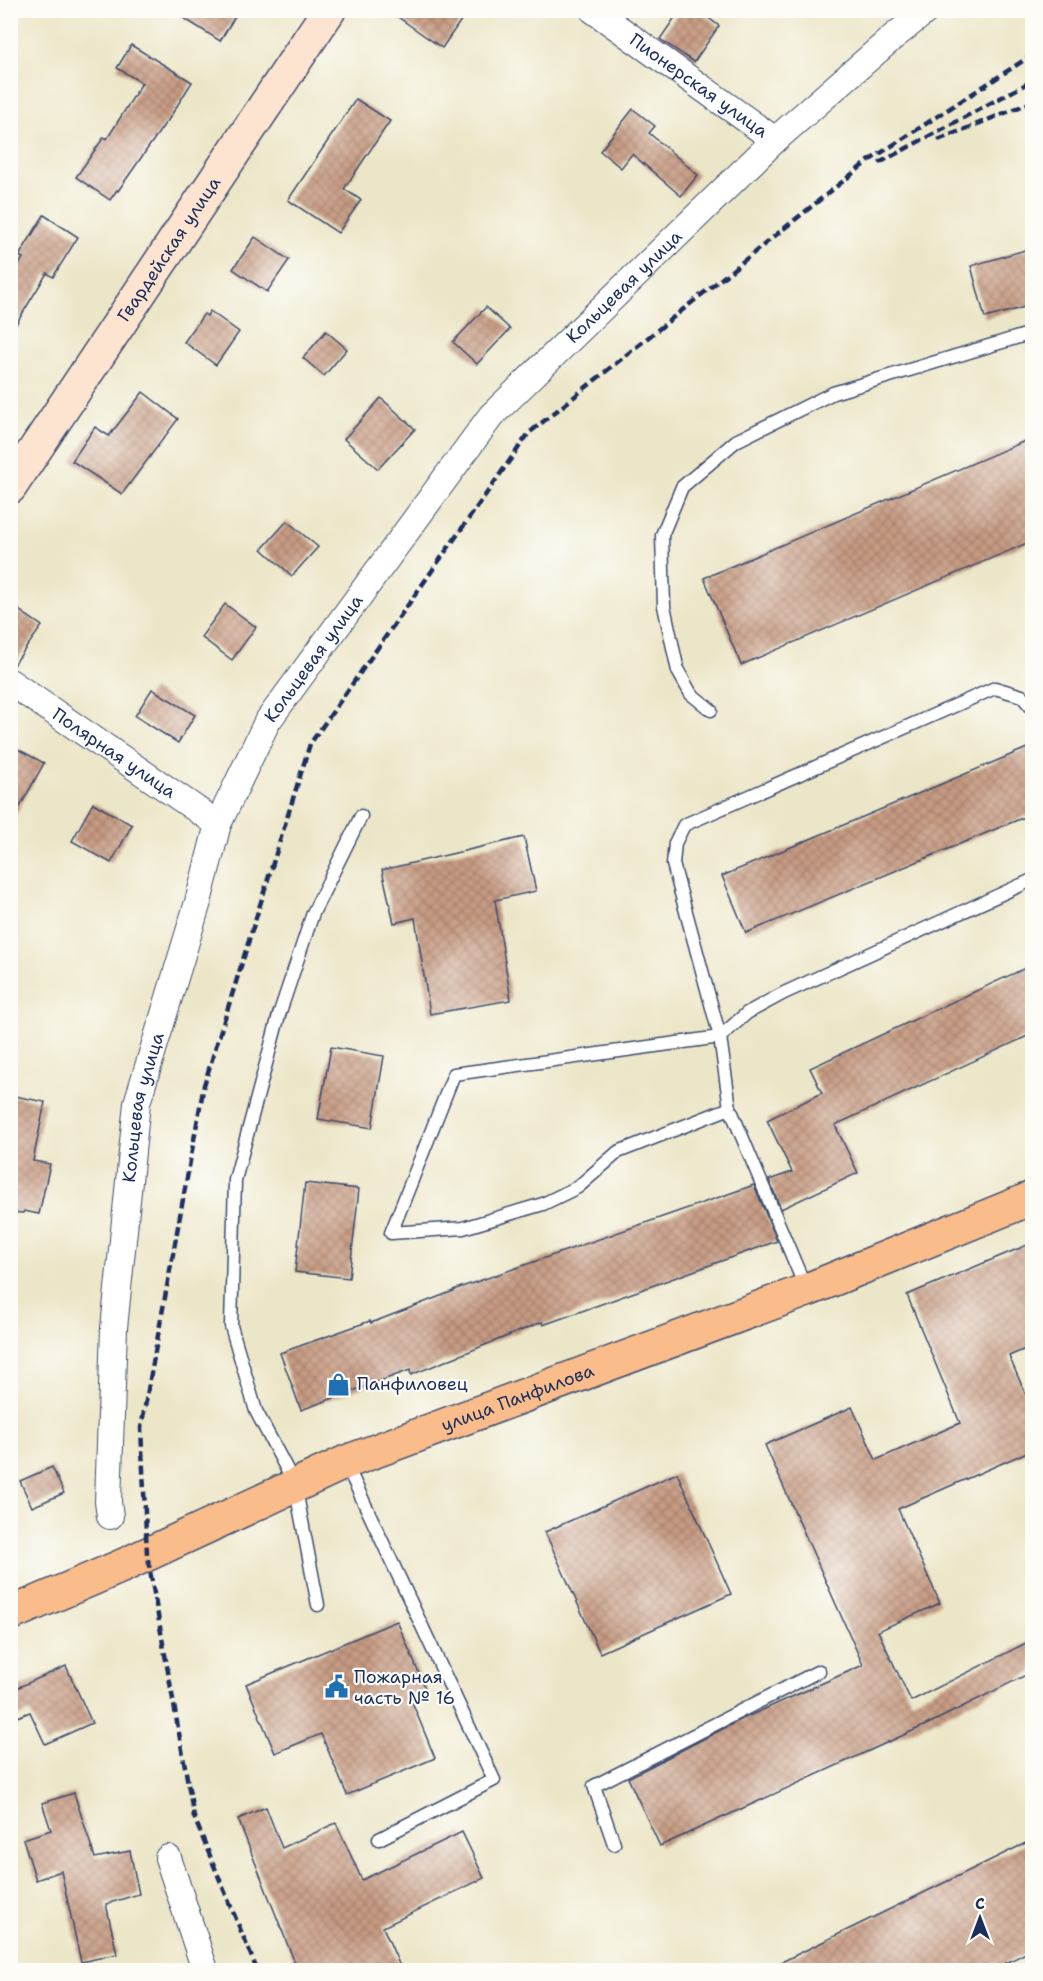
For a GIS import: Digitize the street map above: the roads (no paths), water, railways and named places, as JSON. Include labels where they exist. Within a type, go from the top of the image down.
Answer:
[{"type":"main road","name":"Гвардейская улица","points":[[10,487],[329,10]]},
{"type":"main road","name":"улица Панфилова","points":[[10,1614],[122,1566],[346,1462],[807,1290],[1032,1198]]},
{"type":"street","name":"Пионерская улица","points":[[593,10],[775,140]]},
{"type":"street","name":"Кольцевая улица","points":[[110,1516],[108,1502],[114,1328],[137,1103],[198,902],[218,824],[267,723],[491,416],[775,140],[927,10]]},
{"type":"street","name":"Полярная улица","points":[[10,682],[218,824]]},
{"type":"street","points":[[168,1858],[205,1971]]},
{"type":"lane","points":[[711,710],[691,694],[678,671],[664,606],[662,535],[682,487],[736,441],[833,393],[1032,333]]},
{"type":"lane","points":[[807,1290],[730,1108],[720,1037],[674,864],[675,843],[684,825],[995,688],[1022,696],[1032,708]]},
{"type":"lane","points":[[318,1605],[295,1485],[256,1411],[231,1326],[235,1180],[279,1015],[313,913],[362,816]]},
{"type":"lane","points":[[730,1108],[618,1152],[578,1187],[543,1204],[463,1228],[391,1233],[454,1074],[720,1037],[747,1013],[784,993],[1032,880]]},
{"type":"lane","points":[[346,1462],[494,1780],[379,1839]]},
{"type":"lane","points":[[614,1844],[594,1786],[819,1671]]},
{"type":"railway","points":[[257,1970],[194,1817],[147,1554],[141,1428],[204,1085],[310,744],[529,433],[867,162],[1032,55]]},
{"type":"railway","points":[[879,163],[1032,81]]},
{"type":"railway","points":[[938,140],[1032,102]]},
{"type":"place","name":"Панфиловец","points":[[339,1384]]},
{"type":"place","name":"Пожарная часть № 16","points":[[336,1687]]}]
